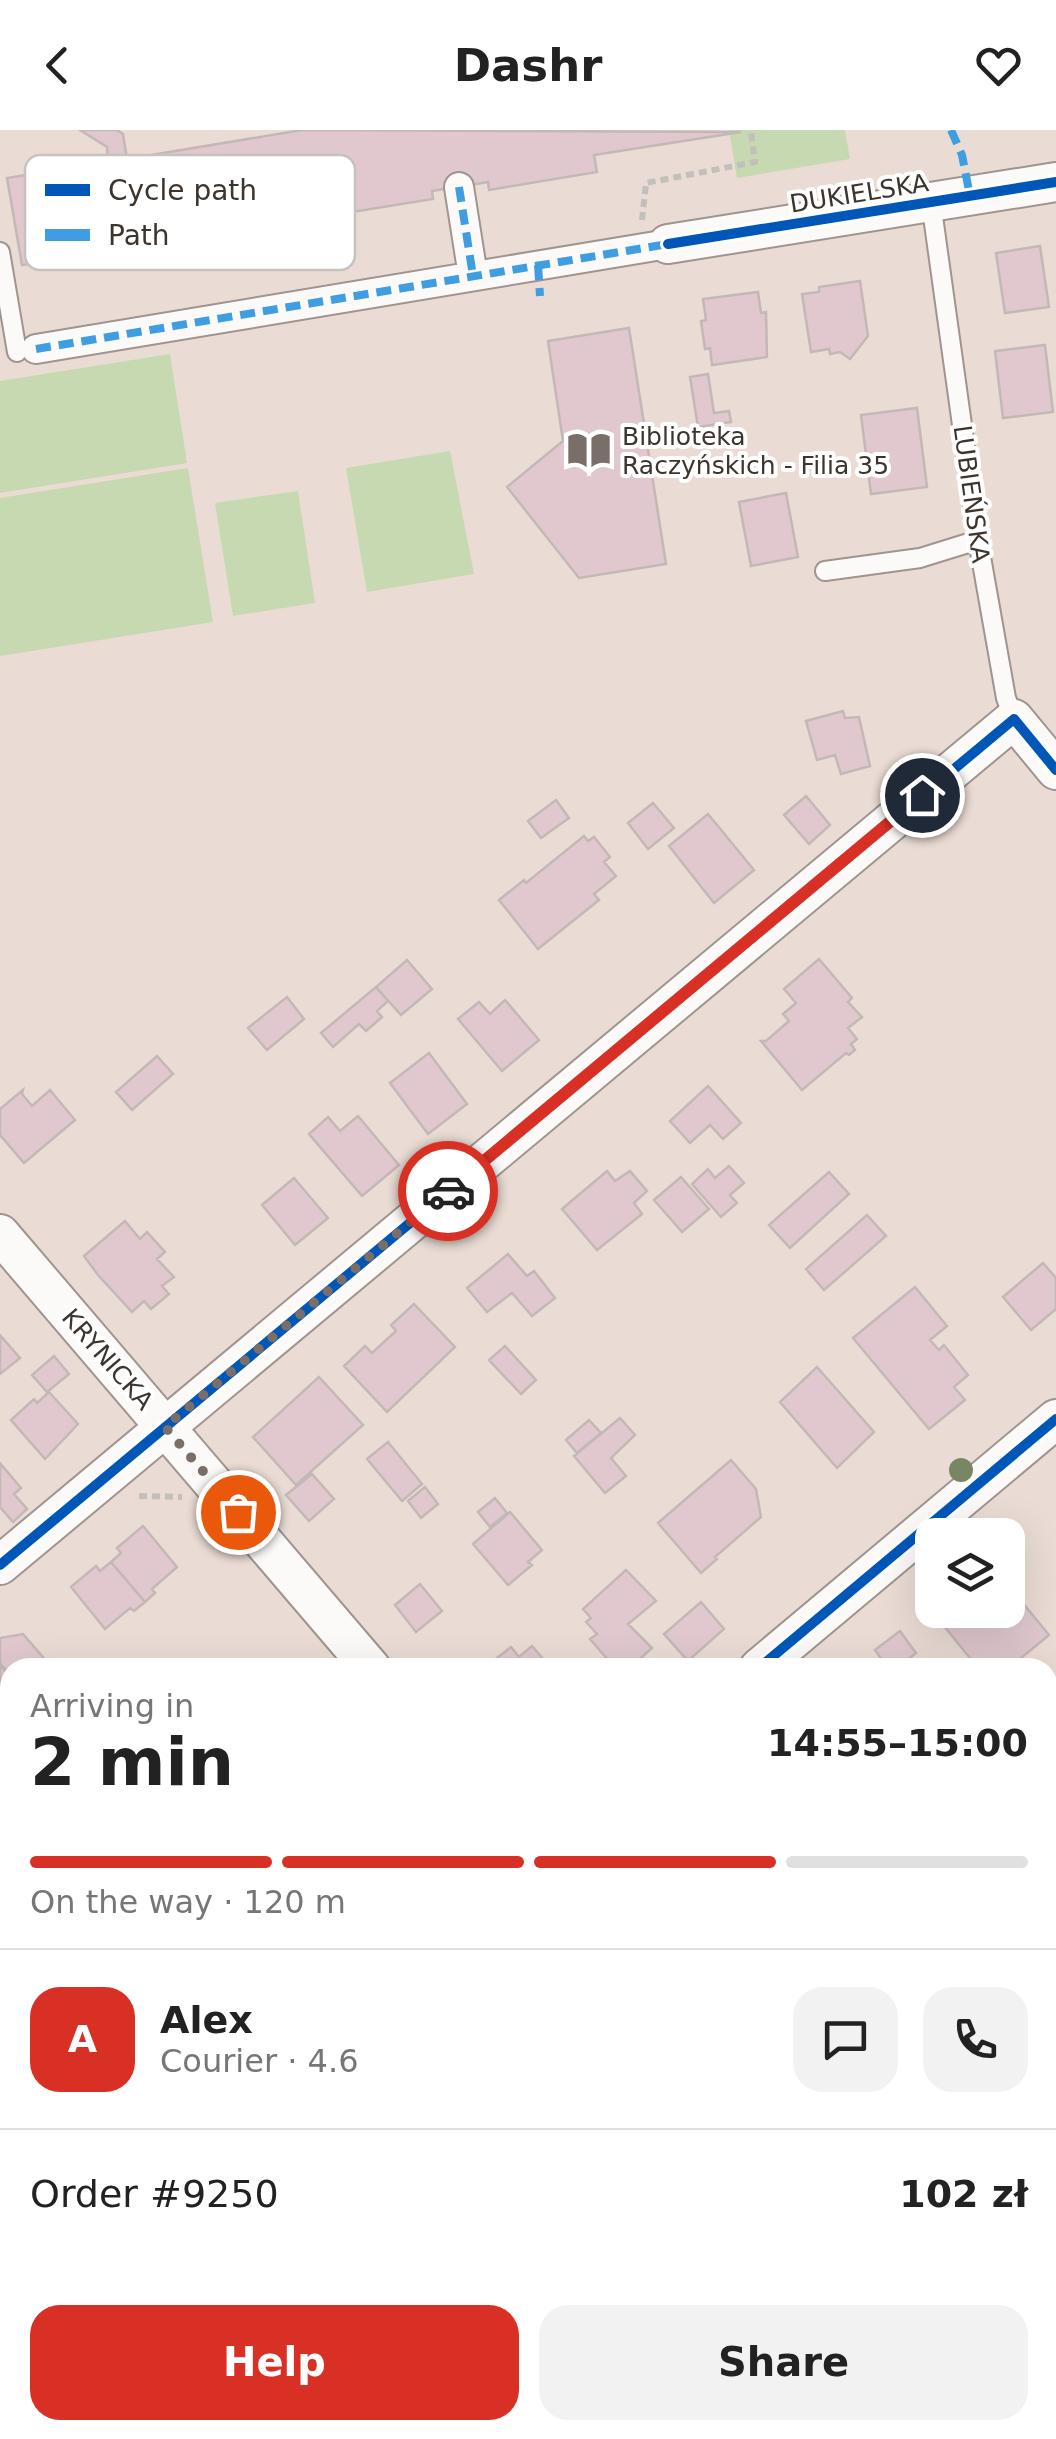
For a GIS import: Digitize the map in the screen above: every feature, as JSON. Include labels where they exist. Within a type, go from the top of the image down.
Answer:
[{"type":"street","name":"DUKIELSKA","points":[[18,352],[1056,182]]},
{"type":"street","points":[[459,187],[472,276]]},
{"type":"street","points":[[0,1566],[165,1427],[1033,730]]},
{"type":"street","name":"LUBIEŃSKA","points":[[1033,730],[1056,770]]},
{"type":"street","name":"KRYNICKA","points":[[0,1234],[362,1658]]},
{"type":"street","points":[[771,1658],[1056,1419]]},
{"type":"lane","name":"LUBIEŃSKA","points":[[931,202],[978,540],[1006,698],[1033,730]]},
{"type":"lane","points":[[0,252],[18,352]]},
{"type":"lane","points":[[826,571],[920,558],[978,540]]},
{"type":"path","points":[[655,246],[646,183],[755,162],[750,132]]},
{"type":"green space","points":[[729,130],[845,130],[850,159],[737,178]]},
{"type":"green space","points":[[170,354],[187,463],[0,493],[0,381]]},
{"type":"green space","points":[[450,451],[474,574],[367,592],[346,468]]},
{"type":"green space","points":[[188,468],[213,622],[0,656],[0,498]]},
{"type":"green space","points":[[298,491],[315,603],[233,616],[215,503]]},
{"type":"building","points":[[80,130],[117,130],[123,134],[126,155],[108,155],[107,147]]},
{"type":"building","points":[[302,130],[741,132],[594,155],[597,172],[489,190],[488,182],[432,191],[433,199],[355,212],[355,155],[151,155]]},
{"type":"building","points":[[25,175],[25,265],[22,265],[7,178]]},
{"type":"building","points":[[1040,246],[1049,307],[1005,313],[996,253]]},
{"type":"building","points":[[860,281],[868,336],[850,359],[840,352],[830,354],[829,349],[811,352],[802,294],[819,292],[819,287]]},
{"type":"building","points":[[758,292],[761,313],[766,312],[767,357],[712,365],[701,321],[706,320],[703,299]]},
{"type":"building","points":[[629,328],[666,564],[579,578],[507,487],[563,441],[548,341]]},
{"type":"building","points":[[1045,345],[1053,412],[1003,418],[995,351]]},
{"type":"building","points":[[708,374],[714,413],[729,411],[731,422],[698,427],[690,377]]},
{"type":"building","points":[[917,408],[927,487],[871,494],[861,415]]},
{"type":"building","points":[[786,493],[798,557],[751,566],[739,502]]},
{"type":"building","points":[[843,711],[845,718],[859,717],[870,766],[841,774],[835,755],[817,760],[806,721]]},
{"type":"building","points":[[806,796],[830,825],[809,844],[784,815]]},
{"type":"building","points":[[556,800],[569,818],[541,838],[528,821]]},
{"type":"building","points":[[653,803],[674,828],[648,849],[628,823]]},
{"type":"building","points":[[708,814],[754,870],[714,903],[669,846]]},
{"type":"building","points":[[584,836],[588,841],[594,837],[610,857],[604,862],[616,876],[594,894],[599,900],[538,949],[499,900]]},
{"type":"building","points":[[819,959],[852,998],[848,1002],[862,1017],[848,1028],[857,1039],[851,1044],[855,1050],[846,1053],[802,1090],[761,1041],[789,1021],[783,1014],[796,1003],[784,989]]},
{"type":"building","points":[[407,960],[432,989],[401,1015],[376,987]]},
{"type":"building","points":[[376,987],[388,1001],[377,1011],[382,1017],[366,1031],[359,1024],[333,1047],[321,1033]]},
{"type":"building","points":[[287,997],[304,1019],[267,1050],[248,1028]]},
{"type":"building","points":[[505,1000],[539,1040],[502,1071],[458,1019],[479,1002],[490,1014]]},
{"type":"building","points":[[429,1053],[467,1104],[428,1134],[390,1083]]},
{"type":"building","points":[[157,1056],[173,1074],[132,1110],[116,1092]]},
{"type":"building","points":[[708,1086],[741,1123],[723,1139],[710,1125],[690,1143],[670,1121]]},
{"type":"building","points":[[23,1090],[32,1106],[50,1090],[75,1120],[24,1163],[0,1135],[0,1109]]},
{"type":"building","points":[[358,1116],[399,1165],[362,1196],[309,1134],[328,1117],[340,1131]]},
{"type":"building","points":[[729,1166],[744,1183],[730,1195],[737,1203],[721,1217],[692,1184],[708,1169],[715,1178]]},
{"type":"building","points":[[607,1171],[615,1181],[630,1171],[647,1191],[634,1203],[642,1214],[597,1250],[562,1209]]},
{"type":"building","points":[[829,1172],[849,1194],[790,1248],[769,1225]]},
{"type":"building","points":[[681,1177],[709,1209],[682,1232],[654,1200]]},
{"type":"building","points":[[294,1178],[328,1218],[295,1245],[262,1205]]},
{"type":"building","points":[[867,1215],[886,1236],[824,1290],[806,1269]]},
{"type":"building","points":[[125,1221],[140,1239],[147,1232],[165,1252],[157,1259],[174,1277],[162,1286],[169,1294],[151,1309],[144,1301],[132,1312],[84,1256]]},
{"type":"building","points":[[508,1254],[527,1276],[534,1271],[555,1298],[532,1316],[512,1293],[487,1312],[467,1288]]},
{"type":"building","points":[[1043,1263],[1056,1278],[1056,1309],[1031,1330],[1003,1297]]},
{"type":"building","points":[[915,1287],[947,1326],[930,1340],[939,1350],[944,1345],[968,1375],[954,1387],[965,1400],[929,1429],[853,1338]]},
{"type":"building","points":[[414,1304],[455,1347],[387,1412],[344,1366],[365,1346],[372,1353],[396,1331],[391,1325]]},
{"type":"building","points":[[0,1335],[20,1358],[0,1374]]},
{"type":"building","points":[[505,1346],[536,1380],[521,1394],[489,1360]]},
{"type":"building","points":[[54,1356],[69,1374],[47,1392],[32,1375]]},
{"type":"building","points":[[817,1367],[874,1432],[837,1468],[780,1402]]},
{"type":"building","points":[[319,1377],[363,1425],[296,1485],[253,1437]]},
{"type":"building","points":[[49,1392],[78,1424],[45,1459],[11,1420],[34,1399],[37,1403]]},
{"type":"building","points":[[620,1418],[635,1435],[611,1458],[626,1476],[605,1493],[574,1456]]},
{"type":"building","points":[[589,1420],[601,1433],[577,1453],[566,1440]]},
{"type":"building","points":[[388,1442],[422,1484],[402,1501],[367,1459]]},
{"type":"building","points":[[731,1460],[756,1489],[761,1517],[701,1573],[658,1523]]},
{"type":"building","points":[[0,1463],[21,1488],[14,1494],[27,1509],[13,1522],[0,1507]]},
{"type":"building","points":[[312,1474],[334,1499],[309,1521],[286,1495]]},
{"type":"building","points":[[425,1487],[438,1504],[421,1518],[408,1501]]},
{"type":"building","points":[[495,1498],[507,1513],[490,1527],[478,1512]]},
{"type":"building","points":[[510,1512],[542,1550],[528,1562],[532,1565],[508,1585],[473,1544]]},
{"type":"building","points":[[143,1526],[177,1567],[152,1589],[155,1593],[145,1602],[111,1562],[121,1553],[117,1548]]},
{"type":"building","points":[[111,1562],[145,1602],[134,1611],[130,1608],[105,1629],[71,1587],[96,1566],[100,1571]]},
{"type":"building","points":[[626,1570],[656,1601],[628,1624],[652,1648],[641,1658],[606,1658],[590,1639],[597,1634],[586,1622],[591,1618],[583,1609]]},
{"type":"building","points":[[420,1584],[442,1611],[416,1632],[395,1605]]},
{"type":"building","points":[[701,1602],[724,1629],[691,1658],[685,1658],[664,1634]]},
{"type":"building","points":[[1025,1606],[1049,1635],[1021,1658],[970,1658],[946,1628],[1025,1628]]},
{"type":"building","points":[[900,1631],[916,1653],[910,1658],[881,1658],[875,1650]]},
{"type":"building","points":[[23,1634],[44,1658],[0,1658],[0,1638]]},
{"type":"building","points":[[532,1646],[542,1658],[497,1658],[511,1647],[519,1657]]},
{"type":"marked path","points":[[951,130],[962,155],[970,196]]},
{"type":"marked path","points":[[459,187],[473,276]]},
{"type":"marked path","points":[[36,349],[668,244]]},
{"type":"marked path","points":[[538,265],[540,296]]},
{"type":"cycle path","points":[[668,244],[1056,182]]},
{"type":"cycle path","points":[[0,1565],[1014,719],[1056,770]]},
{"type":"cycle path","points":[[771,1658],[1056,1419]]},
{"type":"way so far","points":[[238,1512],[165,1427],[448,1191]]},
{"type":"place","name":"Biblioteka Raczyńskich - Filia 35","points":[[589,450]]},
{"type":"route","points":[[448,1191],[922,795]]}]
